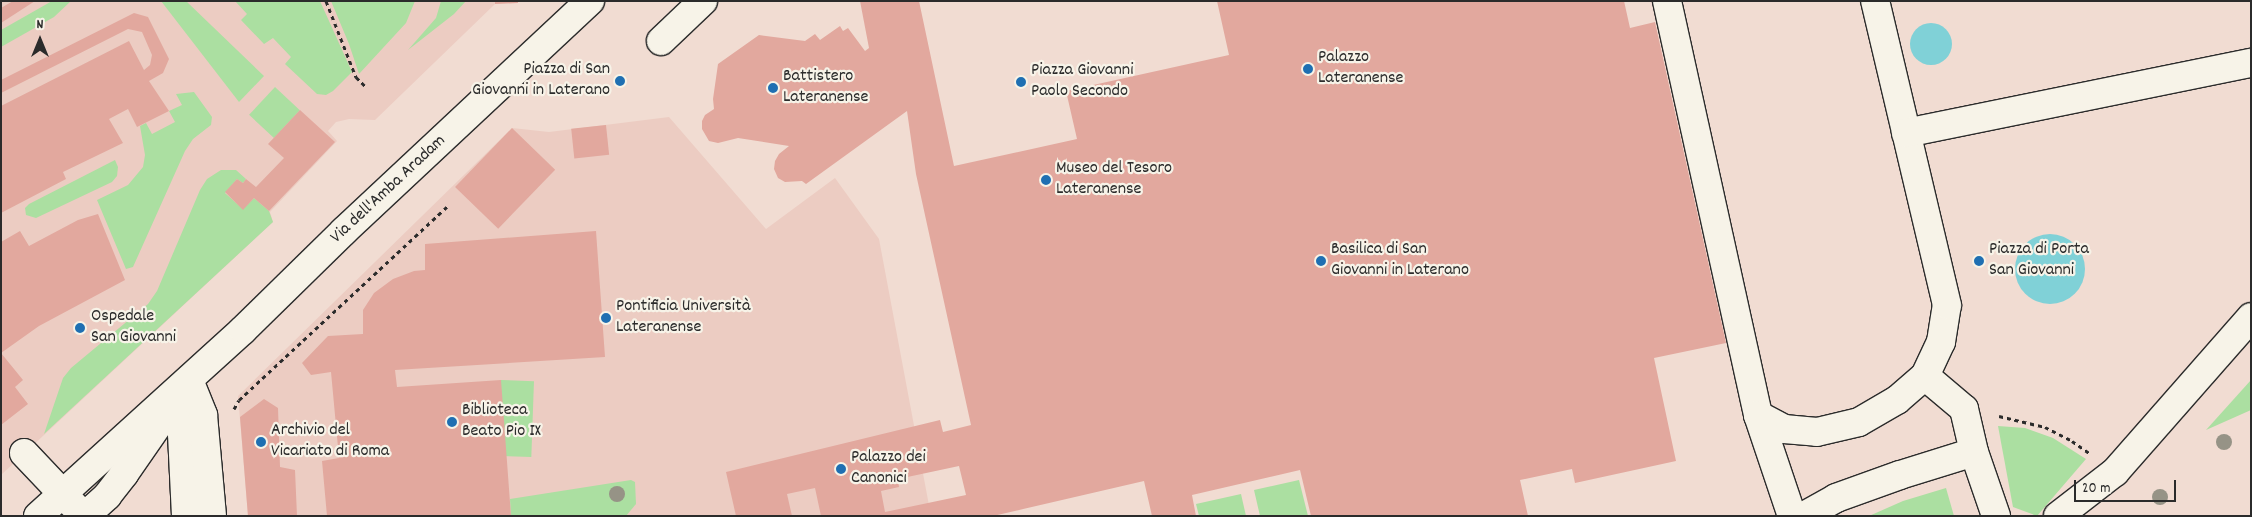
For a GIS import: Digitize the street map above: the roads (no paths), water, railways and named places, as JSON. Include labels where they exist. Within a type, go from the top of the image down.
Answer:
[{"type":"street","name":"Via dell'Amba Aradam","points":[[38,516],[243,330],[344,231],[590,1]]},
{"type":"street","points":[[662,41],[703,1]]},
{"type":"street","points":[[1667,1],[1758,415],[1792,516]]},
{"type":"street","points":[[1758,415],[1784,430],[1817,432],[1859,422],[1897,400],[1925,376],[1941,342],[1947,305],[1875,1]]},
{"type":"street","points":[[1906,133],[2251,63]]},
{"type":"street","points":[[2058,516],[2115,472],[2251,316]]},
{"type":"street","points":[[1925,376],[1964,410],[1974,452],[1996,516]]},
{"type":"street","name":"Via dell'Amba Aradam","points":[[84,516],[106,496],[124,474],[189,380]]},
{"type":"street","points":[[186,516],[182,433],[189,380]]},
{"type":"street","points":[[189,380],[203,415],[212,516]]},
{"type":"street","points":[[1804,516],[1836,498],[1900,475],[1974,452]]},
{"type":"street","points":[[24,453],[84,516]]},
{"type":"water","points":[[1927,23],[1935,23],[1946,29],[1952,44],[1946,59],[1935,65],[1927,65],[1916,59],[1910,48],[1910,40],[1916,29]]},
{"type":"water","points":[[2043,234],[2057,234],[2070,240],[2079,249],[2085,262],[2083,282],[2075,294],[2057,304],[2043,304],[2030,298],[2021,289],[2015,276],[2015,262],[2021,249],[2030,240]]},
{"type":"place","name":"Palazzo Lateranense","points":[[1308,69]]},
{"type":"place","name":"Piazza di San Giovanni in Laterano","points":[[620,81]]},
{"type":"place","name":"Piazza Giovanni Paolo Secondo","points":[[1021,82]]},
{"type":"place","name":"Battistero Lateranense","points":[[773,88]]},
{"type":"place","name":"Museo del Tesoro Lateranense","points":[[1046,180]]},
{"type":"place","name":"Basilica di San Giovanni in Laterano","points":[[1321,261]]},
{"type":"place","name":"Piazza di Porta San Giovanni","points":[[1979,261]]},
{"type":"place","name":"Pontificia Università Lateranense","points":[[606,318]]},
{"type":"place","name":"Ospedale San Giovanni","points":[[80,328]]},
{"type":"place","name":"Biblioteca Beato Pio IX","points":[[452,422]]},
{"type":"place","name":"Archivio del Vicariato di Roma","points":[[261,442]]},
{"type":"place","name":"Palazzo dei Canonici","points":[[841,469]]}]
